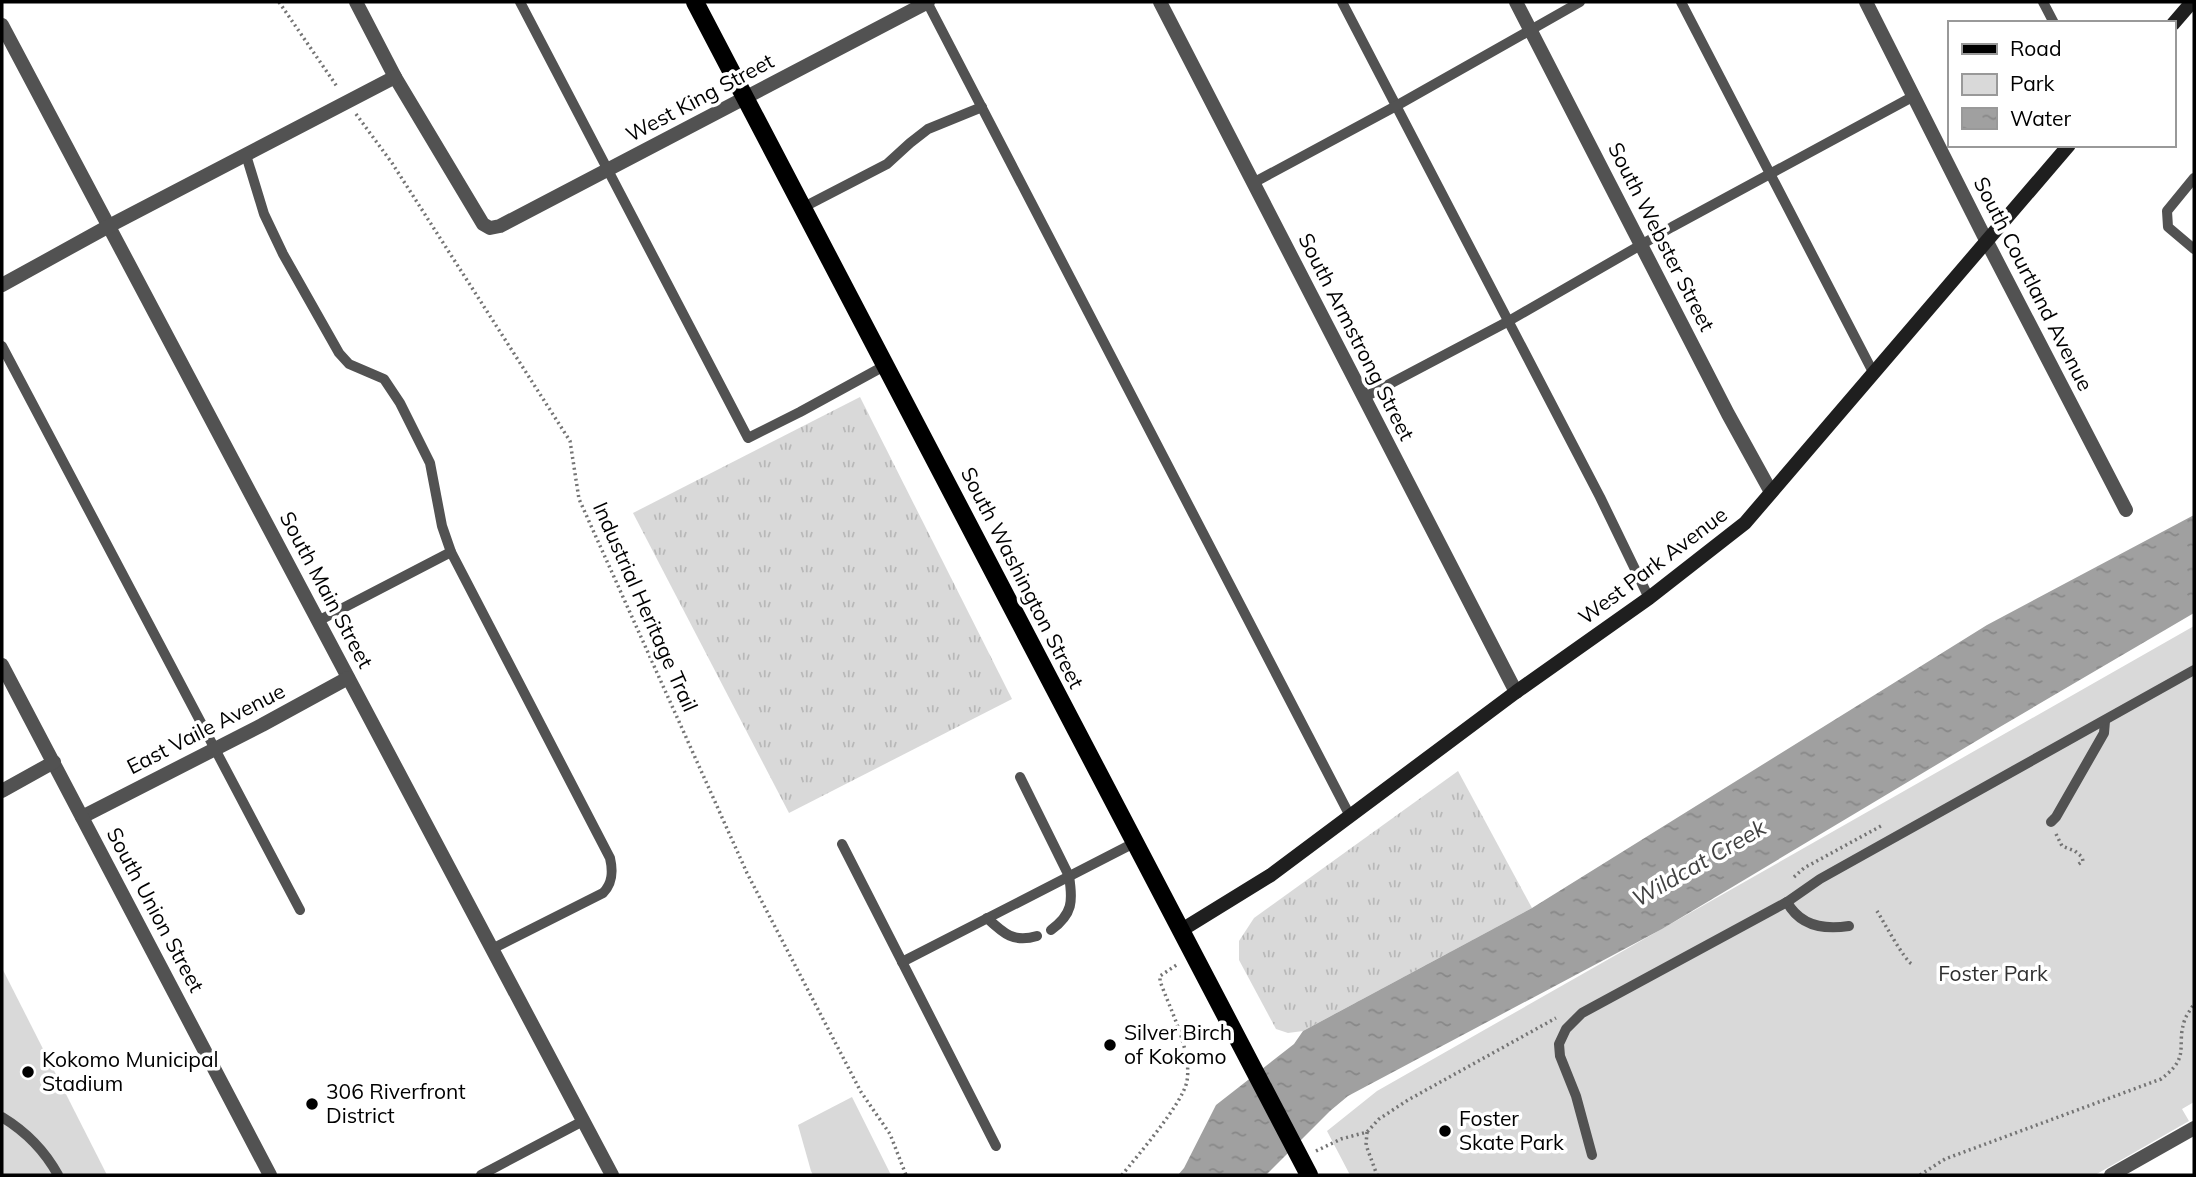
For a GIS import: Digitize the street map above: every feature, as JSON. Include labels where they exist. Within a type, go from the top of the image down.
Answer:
[{"type":"main road","name":"South Washington Street","points":[[695,2],[1309,1175]]},
{"type":"main road","points":[[2175,22],[2192,2]]},
{"type":"main road","name":"West Park Avenue","points":[[1180,931],[1271,875],[1516,692],[1649,598],[1745,523],[2067,147]]},
{"type":"street","points":[[2,285],[395,77],[356,2]]},
{"type":"street","name":"West King Street","points":[[395,77],[483,224],[490,228],[500,226],[928,2]]},
{"type":"street","name":"South Armstrong Street","points":[[1160,2],[1516,692]]},
{"type":"street","name":"South Webster Street","points":[[1516,2],[1728,414],[1771,492]]},
{"type":"street","name":"South Courtland Avenue","points":[[1866,2],[2126,510]]},
{"type":"street","name":"South Main Street","points":[[2,25],[612,1175]]},
{"type":"street","name":"South Union Street","points":[[2,665],[270,1175]]},
{"type":"street","name":"East Vaile Avenue","points":[[82,817],[348,678]]},
{"type":"street","points":[[2,791],[54,762]]},
{"type":"street","points":[[2111,1175],[2194,1128]]},
{"type":"lane","points":[[520,2],[748,438],[886,365]]},
{"type":"lane","points":[[928,2],[1350,816]]},
{"type":"lane","points":[[1342,2],[1600,497],[1649,598]]},
{"type":"lane","points":[[1253,183],[1580,2]]},
{"type":"lane","points":[[1681,2],[1874,374]]},
{"type":"lane","points":[[2043,2],[2053,21]]},
{"type":"lane","points":[[1363,398],[1507,322],[1672,227],[1914,96]]},
{"type":"lane","points":[[802,208],[887,164],[928,129],[982,107]]},
{"type":"lane","points":[[246,155],[264,214],[278,244],[339,354],[349,364],[384,379],[400,403],[430,463],[442,526],[451,552],[604,845],[612,869],[608,888],[603,893],[492,949]]},
{"type":"lane","points":[[2194,178],[2167,211],[2168,227],[2194,249]]},
{"type":"lane","points":[[2,346],[300,909]]},
{"type":"lane","points":[[318,621],[451,552]]},
{"type":"lane","points":[[1592,1155],[1576,1096],[1560,1056],[1559,1044],[1566,1029],[1582,1013],[1787,902],[1821,879],[2194,670]]},
{"type":"lane","points":[[2051,822],[2104,733],[2105,722]]},
{"type":"lane","points":[[1020,777],[1069,876],[1072,894],[1070,908],[1064,921],[1051,930]]},
{"type":"lane","points":[[902,962],[1134,843]]},
{"type":"lane","points":[[842,844],[996,1146]]},
{"type":"lane","points":[[1787,902],[1792,911],[1812,925],[1837,928],[1849,926]]},
{"type":"lane","points":[[987,918],[1014,938],[1025,940],[1037,936]]},
{"type":"lane","points":[[2,1117],[29,1137],[49,1158],[58,1175]]},
{"type":"lane","points":[[481,1175],[583,1121]]},
{"type":"path","name":"Industrial Heritage Trail","points":[[279,2],[392,163],[570,440],[579,499],[747,873],[861,1092],[890,1134],[906,1175]]},
{"type":"path","points":[[2051,822],[2062,846],[2082,857],[2083,861],[2076,866]]},
{"type":"path","points":[[1877,911],[1905,959],[1912,964]]},
{"type":"path","points":[[1122,1175],[1179,1101],[1187,1082],[1184,1046],[1160,981],[1160,976],[1165,971]]},
{"type":"path","points":[[1920,1175],[1945,1159],[2161,1079],[2174,1069],[2180,1057],[2185,1018],[2194,1004]]},
{"type":"path","points":[[1315,1152],[1341,1139],[1367,1132],[1366,1145],[1377,1175]]},
{"type":"green space","points":[[860,397],[1012,699],[789,813],[633,513]]},
{"type":"green space","name":"Foster Park","points":[[2194,626],[2194,1102],[2182,1109],[2189,1121],[2095,1175],[1350,1175],[1327,1131],[1377,1091]]},
{"type":"green space","points":[[1458,771],[1532,908],[1303,1031],[1288,1033],[1276,1029],[1239,960],[1239,941],[1254,918]]},
{"type":"green space","name":"Kokomo Municipal Stadium","points":[[2,968],[107,1175],[2,1175]]},
{"type":"green space","points":[[852,1097],[891,1175],[813,1175],[798,1125]]},
{"type":"water","name":"Wildcat Creek","points":[[2194,515],[2194,613],[1662,929],[1348,1096],[1266,1175],[1178,1175],[1216,1105],[1294,1044],[1303,1031],[1532,908],[1987,625]]},
{"type":"place","name":"Silver Birch of Kokomo","points":[[1110,1045]]},
{"type":"place","name":"Kokomo Municipal Stadium","points":[[28,1072]]},
{"type":"place","name":"306 Riverfront District","points":[[312,1104]]},
{"type":"place","name":"Foster Skate Park","points":[[1445,1131]]}]
